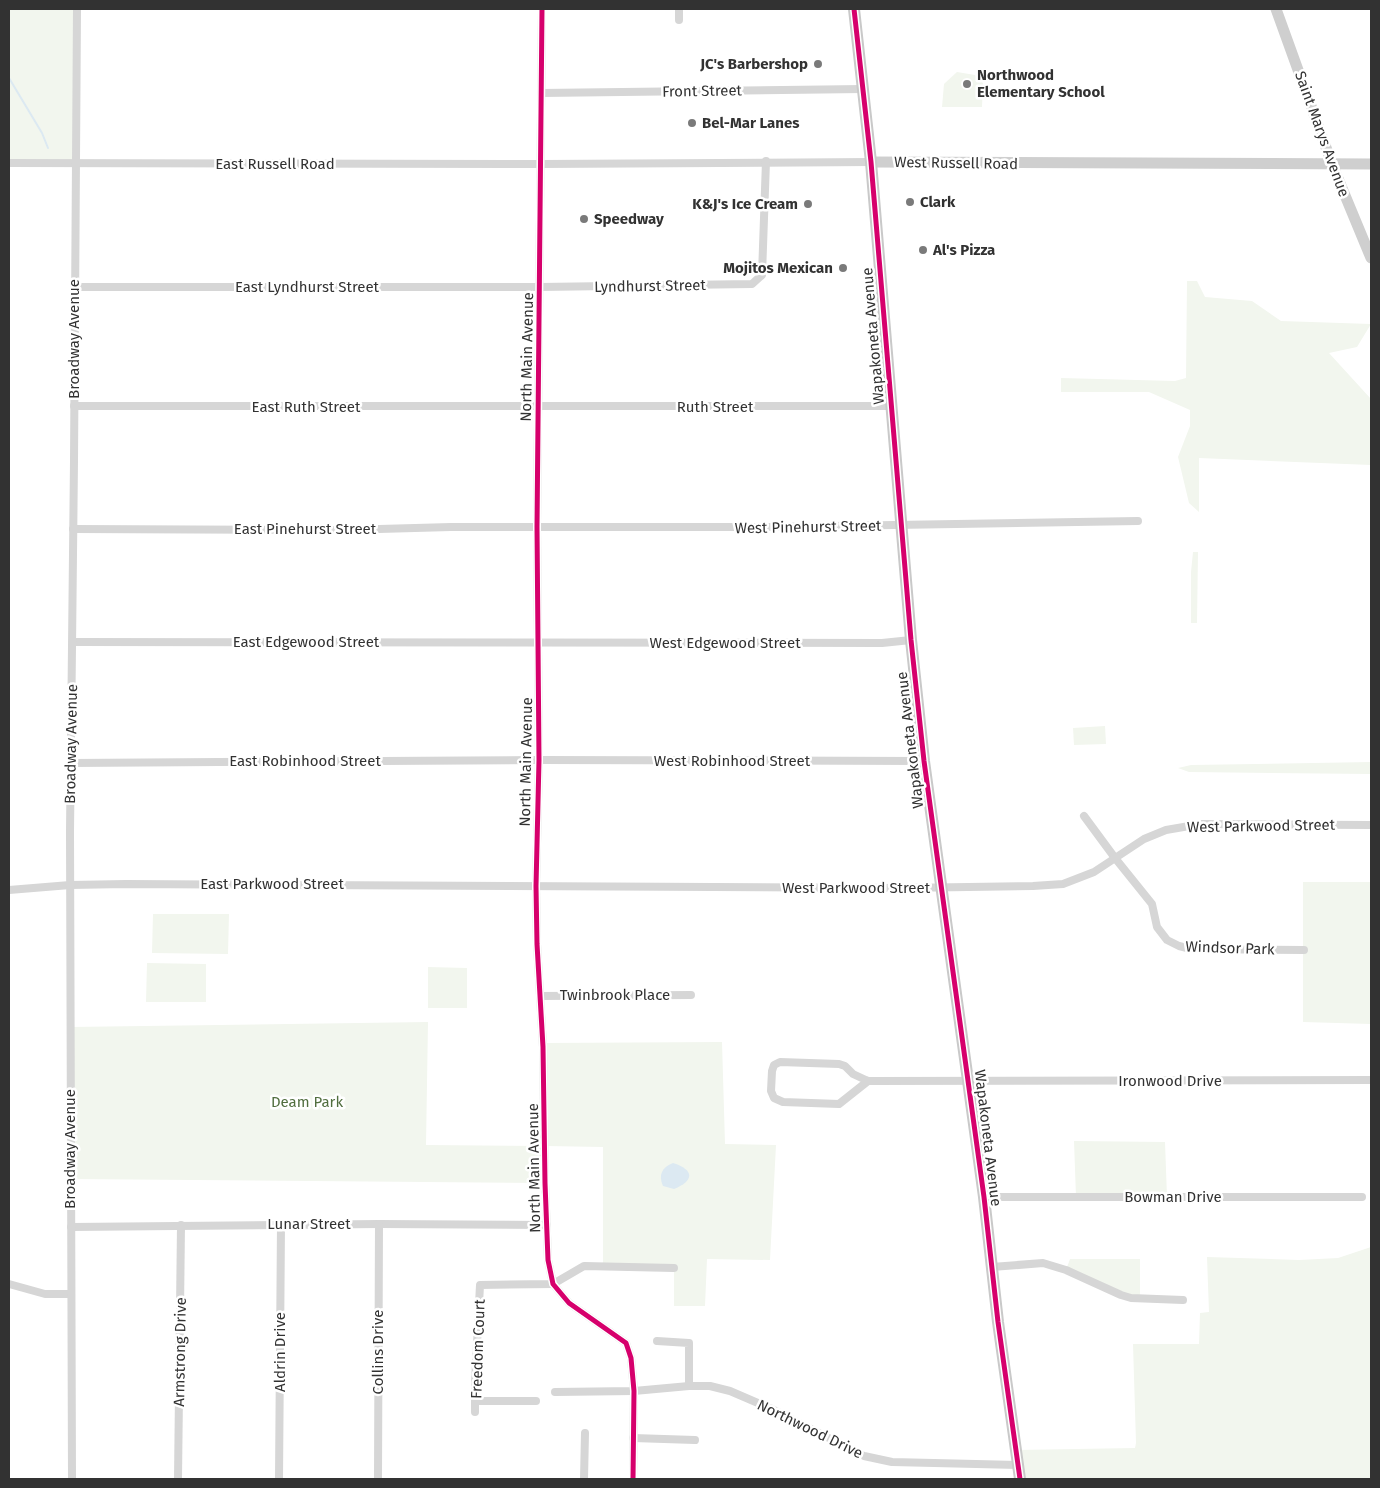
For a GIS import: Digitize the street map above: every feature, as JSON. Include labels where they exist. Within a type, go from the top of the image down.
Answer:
[{"type":"main road","name":"Wapakoneta Avenue","points":[[854,9],[872,162],[901,526],[924,761],[941,888],[951,946],[984,1197],[998,1322],[1020,1479]]},
{"type":"main road","name":"Saint Marys Avenue","points":[[1276,9],[1332,164],[1371,258]]},
{"type":"main road","name":"West Russell Road","points":[[872,162],[1371,164]]},
{"type":"street","name":"Broadway Avenue","points":[[72,1479],[70,885],[77,9]]},
{"type":"street","name":"North Main Avenue","points":[[542,9],[538,527],[539,760],[536,886],[548,1260],[553,1284],[569,1303],[626,1343],[631,1358],[634,1391],[633,1479]]},
{"type":"street","points":[[679,9],[679,20]]},
{"type":"street","name":"Front Street","points":[[541,94],[863,89]]},
{"type":"street","name":"Lyndhurst Street","points":[[540,287],[752,284],[762,275],[766,162]]},
{"type":"street","name":"West Russell Road","points":[[541,164],[872,162]]},
{"type":"street","name":"East Russell Road","points":[[9,163],[541,164]]},
{"type":"street","name":"East Lyndhurst Street","points":[[74,287],[540,287]]},
{"type":"street","name":"East Ruth Street","points":[[74,406],[539,407]]},
{"type":"street","name":"Ruth Street","points":[[539,407],[891,406]]},
{"type":"street","name":"West Pinehurst Street","points":[[538,527],[901,526],[1138,521]]},
{"type":"street","name":"East Pinehurst Street","points":[[73,529],[343,530],[538,527]]},
{"type":"street","name":"West Edgewood Street","points":[[539,642],[882,643],[911,640]]},
{"type":"street","name":"East Edgewood Street","points":[[73,642],[539,642]]},
{"type":"street","name":"West Robinhood Street","points":[[539,760],[924,761]]},
{"type":"street","name":"East Robinhood Street","points":[[71,763],[539,760]]},
{"type":"street","name":"Windsor Park","points":[[1084,816],[1152,904],[1157,927],[1167,940],[1192,949],[1304,950]]},
{"type":"street","name":"West Parkwood Street","points":[[536,886],[941,888],[1063,884],[1094,872],[1144,839],[1166,830],[1201,824],[1371,825]]},
{"type":"street","name":"East Parkwood Street","points":[[9,890],[70,885],[536,886]]},
{"type":"street","name":"Twinbrook Place","points":[[540,996],[691,995]]},
{"type":"street","points":[[780,1062],[839,1064],[845,1066],[853,1074],[868,1081],[839,1104],[783,1102],[774,1098],[771,1091],[772,1071],[774,1066],[780,1062]]},
{"type":"street","name":"Ironwood Drive","points":[[868,1081],[1371,1080]]},
{"type":"street","name":"Bowman Drive","points":[[984,1197],[1362,1197]]},
{"type":"street","name":"Lunar Street","points":[[71,1227],[281,1224],[548,1226]]},
{"type":"street","name":"Aldrin Drive","points":[[280,1479],[281,1224]]},
{"type":"street","name":"Collins Drive","points":[[378,1479],[379,1224]]},
{"type":"street","name":"Armstrong Drive","points":[[178,1479],[182,1225]]},
{"type":"street","points":[[992,1266],[1043,1263],[1066,1270],[1131,1298],[1183,1300]]},
{"type":"street","points":[[553,1284],[584,1266],[674,1268]]},
{"type":"street","points":[[9,1284],[45,1294],[71,1294]]},
{"type":"street","name":"Freedom Court","points":[[475,1412],[480,1285],[553,1284]]},
{"type":"street","points":[[657,1341],[689,1343],[689,1386]]},
{"type":"street","name":"Northwood Drive","points":[[555,1392],[634,1391],[710,1386],[730,1391],[772,1409],[864,1456],[892,1462],[1018,1465]]},
{"type":"street","points":[[476,1402],[536,1402]]},
{"type":"street","points":[[584,1479],[585,1433]]},
{"type":"street","points":[[633,1438],[695,1440]]},
{"type":"green space","points":[[9,9],[77,9],[75,164],[9,163]]},
{"type":"green space","points":[[957,72],[975,75],[983,83],[982,107],[942,107],[944,84]]},
{"type":"green space","points":[[1187,281],[1197,281],[1205,297],[1252,301],[1281,321],[1371,324],[1357,347],[1329,353],[1371,399],[1371,465],[1199,458],[1199,512],[1189,503],[1178,457],[1190,426],[1190,410],[1149,392],[1061,392],[1061,378],[1175,381],[1186,378]]},
{"type":"green space","points":[[1193,552],[1198,552],[1197,623],[1191,623]]},
{"type":"green space","points":[[1105,726],[1106,744],[1074,745],[1073,728]]},
{"type":"green space","points":[[1371,762],[1371,774],[1189,772],[1178,768],[1191,765]]},
{"type":"green space","points":[[1303,882],[1371,882],[1371,1024],[1303,1022]]},
{"type":"green space","points":[[153,914],[229,914],[228,954],[152,953]]},
{"type":"green space","points":[[147,963],[206,964],[206,1002],[146,1002]]},
{"type":"green space","points":[[428,967],[467,968],[467,1008],[428,1008]]},
{"type":"green space","name":"Deam Park","points":[[428,1022],[426,1145],[544,1146],[543,1043],[722,1042],[725,1144],[776,1145],[770,1260],[707,1259],[705,1306],[674,1306],[674,1268],[603,1267],[603,1147],[545,1146],[545,1183],[71,1179],[70,1027]]},
{"type":"green space","points":[[1074,1141],[1165,1142],[1167,1197],[1076,1197]]},
{"type":"green space","points":[[1371,1247],[1371,1479],[1020,1479],[1016,1450],[1135,1448],[1133,1344],[1199,1344],[1200,1313],[1209,1312],[1207,1257],[1299,1260],[1338,1258]]},
{"type":"green space","points":[[1070,1259],[1140,1259],[1140,1299],[1066,1270]]},
{"type":"shaded area","points":[[673,1163],[685,1169],[689,1176],[685,1183],[674,1189],[663,1186],[661,1178],[664,1169]]},
{"type":"waterway","points":[[9,78],[42,133],[48,148]]},
{"type":"cycle path","points":[[542,9],[537,527],[539,760],[536,886],[537,944],[543,1047],[548,1260],[553,1284],[569,1303],[626,1343],[631,1358],[634,1391],[633,1479]]},
{"type":"cycle path","points":[[854,9],[871,162],[911,640],[924,761],[984,1197],[998,1322],[1020,1479]]},
{"type":"place","name":"JC's Barbershop","points":[[818,64]]},
{"type":"place","name":"Northwood Elementary School","points":[[967,84]]},
{"type":"place","name":"Bel-Mar Lanes","points":[[692,123]]},
{"type":"place","name":"Clark","points":[[910,202]]},
{"type":"place","name":"K&J's Ice Cream","points":[[808,204]]},
{"type":"place","name":"Speedway","points":[[584,219]]},
{"type":"place","name":"Al's Pizza","points":[[923,250]]},
{"type":"place","name":"Mojitos Mexican","points":[[843,268]]}]
